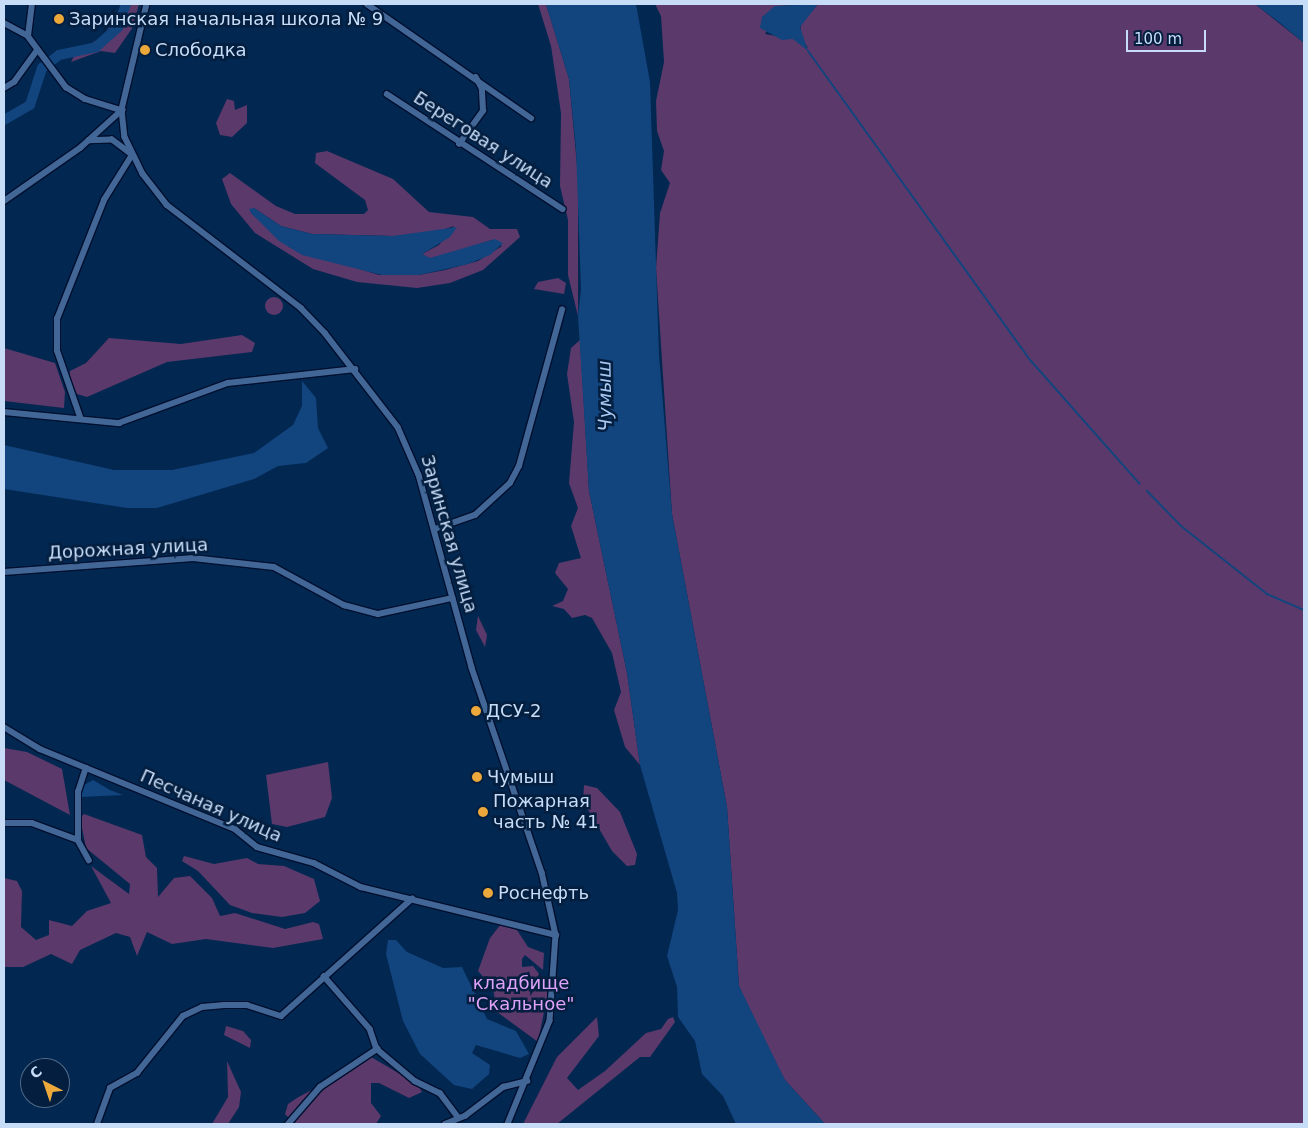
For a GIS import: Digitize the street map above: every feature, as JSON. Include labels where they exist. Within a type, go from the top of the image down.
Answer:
[{"type":"street","points":[[28,36],[32,4]]},
{"type":"street","name":"Заринская улица","points":[[148,4],[122,110],[132,155],[167,205],[301,308],[355,369],[406,441],[435,528],[452,598],[491,731],[542,872],[556,935],[550,1021],[508,1124]]},
{"type":"street","points":[[367,4],[476,77],[531,118]]},
{"type":"street","points":[[4,23],[28,36],[52,72],[85,99],[122,110]]},
{"type":"street","points":[[4,88],[14,82],[37,50]]},
{"type":"street","points":[[460,144],[483,111],[482,89],[476,77]]},
{"type":"street","name":"Береговая улица","points":[[387,94],[460,144],[563,209]]},
{"type":"street","points":[[4,201],[89,141],[122,110]]},
{"type":"street","points":[[80,417],[58,351],[57,319],[104,200],[132,155],[112,140],[89,141]]},
{"type":"street","points":[[435,528],[475,515],[510,483],[524,448],[562,310]]},
{"type":"street","points":[[4,412],[80,417],[119,423],[228,384],[355,369]]},
{"type":"street","name":"Дорожная улица","points":[[4,572],[193,558],[274,568],[344,605],[378,614],[452,598]]},
{"type":"street","name":"Песчаная улица","points":[[4,727],[86,768],[235,829],[257,847],[314,863],[361,886],[556,935]]},
{"type":"street","points":[[86,768],[78,792],[78,840],[89,860]]},
{"type":"street","points":[[4,823],[32,823],[78,840]]},
{"type":"street","points":[[97,1124],[110,1088],[141,1069],[183,1016],[202,1007],[224,1005],[247,1006],[281,1016],[412,899]]},
{"type":"street","points":[[324,976],[370,1029],[377,1049],[415,1081],[440,1093],[459,1118]]},
{"type":"street","points":[[288,1124],[320,1086],[377,1049]]},
{"type":"street","points":[[445,1124],[459,1118],[503,1087],[527,1081]]},
{"type":"green space","points":[[123,4],[139,4],[133,27],[115,53],[101,51],[71,62],[76,52],[104,36]]},
{"type":"green space","points":[[538,4],[546,4],[569,79],[578,176],[578,316],[568,275],[568,220],[560,186],[561,113],[551,46]]},
{"type":"green space","points":[[655,4],[812,4],[781,6],[765,34],[793,39],[808,48],[800,35],[801,24],[818,4],[1255,4],[1304,43],[1304,1124],[825,1124],[785,1080],[771,1056],[739,986],[727,807],[672,514],[656,268],[660,213],[670,183],[661,170],[664,151],[657,131],[656,101],[664,62],[661,16]]},
{"type":"green space","points":[[227,99],[234,101],[235,110],[247,105],[247,123],[232,137],[220,135],[216,123]]},
{"type":"green space","points":[[327,151],[393,179],[429,212],[473,217],[490,229],[517,229],[520,237],[483,270],[450,283],[417,288],[357,282],[313,269],[255,233],[231,204],[222,179],[230,173],[276,206],[295,214],[364,214],[368,210],[365,200],[315,163],[316,153]],"holes":[[[254,208],[281,226],[312,234],[393,236],[430,234],[454,226],[439,245],[422,254],[430,259],[492,240],[502,246],[478,261],[445,270],[419,275],[379,275],[289,247],[251,213]]]},
{"type":"green space","points":[[558,278],[566,283],[564,294],[534,289],[538,282]]},
{"type":"green space","points":[[274,297],[280,300],[283,306],[280,312],[274,315],[268,312],[265,306],[268,300]]},
{"type":"green space","points":[[242,335],[255,343],[252,352],[167,362],[87,397],[77,394],[69,377],[70,371],[86,363],[109,338],[181,344]]},
{"type":"green space","points":[[580,340],[589,491],[627,673],[640,765],[625,747],[614,710],[621,692],[612,653],[592,618],[585,615],[572,618],[564,609],[552,606],[563,601],[568,589],[555,573],[559,563],[581,558],[571,526],[578,508],[569,483],[574,422],[567,374],[571,348]]},
{"type":"green space","points":[[4,348],[55,363],[65,392],[64,408],[4,401]]},
{"type":"green space","points":[[478,616],[487,635],[485,647],[476,630]]},
{"type":"green space","points":[[4,748],[27,752],[62,769],[70,815],[4,780]]},
{"type":"green space","points":[[328,762],[332,798],[325,817],[287,827],[272,824],[266,775]]},
{"type":"green space","points":[[584,785],[597,788],[620,812],[637,854],[635,865],[627,866],[612,851],[583,801]]},
{"type":"green space","points":[[84,814],[142,835],[146,857],[157,868],[158,897],[174,878],[190,876],[212,898],[220,916],[235,913],[285,929],[313,922],[319,924],[323,939],[273,948],[206,939],[172,944],[147,932],[137,956],[130,937],[116,933],[80,950],[72,964],[51,954],[23,967],[4,967],[4,878],[17,881],[22,891],[21,927],[36,940],[49,935],[49,920],[72,926],[87,911],[111,903],[91,866],[129,894],[130,884],[86,848],[80,818]]},
{"type":"green space","points":[[184,856],[214,864],[247,858],[258,864],[284,866],[314,879],[320,901],[305,913],[282,917],[252,913],[230,905],[198,871],[182,861]]},
{"type":"green space","name":"кладбище \"Скальное\"","points":[[501,924],[517,930],[528,947],[544,953],[543,970],[525,955],[522,959],[522,967],[533,966],[549,987],[538,1042],[497,1012],[493,988],[478,971],[490,938]]},
{"type":"green space","points":[[597,1017],[599,1036],[567,1078],[578,1090],[605,1071],[646,1033],[661,1029],[668,1019],[673,1017],[675,1022],[650,1057],[640,1057],[557,1124],[523,1124],[557,1057]]},
{"type":"green space","points":[[226,1026],[243,1031],[251,1040],[250,1048],[224,1035]]},
{"type":"green space","points":[[371,1057],[417,1084],[422,1092],[409,1098],[379,1083],[371,1083],[371,1103],[381,1116],[376,1124],[295,1124],[285,1114],[288,1104],[297,1098]]},
{"type":"green space","points":[[227,1061],[241,1092],[239,1107],[228,1124],[212,1124],[228,1097]]},
{"type":"water","points":[[546,4],[636,4],[650,82],[659,355],[672,514],[727,807],[739,986],[785,1080],[825,1124],[736,1124],[723,1096],[702,1074],[695,1041],[678,1017],[677,987],[667,956],[678,910],[677,893],[640,765],[627,673],[589,491],[578,316],[581,289],[576,149],[569,79]]},
{"type":"water","points":[[818,4],[800,27],[808,51],[793,39],[782,40],[760,28],[762,17],[775,6]]},
{"type":"water","points":[[1255,4],[1304,4],[1304,43],[1280,23]]},
{"type":"water","points":[[254,208],[281,226],[312,234],[393,236],[457,227],[450,237],[422,254],[430,258],[495,239],[503,243],[490,255],[468,264],[419,275],[382,275],[302,255],[279,241],[251,213],[249,209]]},
{"type":"water","points":[[302,381],[316,398],[318,428],[328,448],[306,463],[278,466],[254,479],[157,508],[127,508],[4,489],[4,445],[114,470],[172,470],[254,453],[293,425],[302,406]]},
{"type":"water","points":[[93,780],[123,795],[81,797],[84,785]]},
{"type":"water","points":[[388,940],[396,940],[407,952],[443,968],[462,967],[487,1019],[516,1031],[529,1054],[520,1058],[476,1045],[472,1053],[490,1065],[489,1074],[472,1089],[454,1085],[420,1054],[403,1021],[386,954]]},
{"type":"waterway","points":[[4,120],[30,105],[42,68],[59,55],[96,47],[118,27],[126,4]]},
{"type":"waterway","points":[[808,51],[1031,361],[1140,484]]},
{"type":"waterway","points":[[1147,491],[1181,526],[1267,594],[1304,610]]},
{"type":"place","name":"Заринская начальная школа № 9","points":[[59,19]]},
{"type":"place","name":"Слободка","points":[[145,50]]},
{"type":"place","name":"ДСУ-2","points":[[476,711]]},
{"type":"place","name":"Чумыш","points":[[477,777]]},
{"type":"place","name":"Пожарная часть № 41","points":[[483,812]]},
{"type":"place","name":"Роснефть","points":[[488,893]]}]
